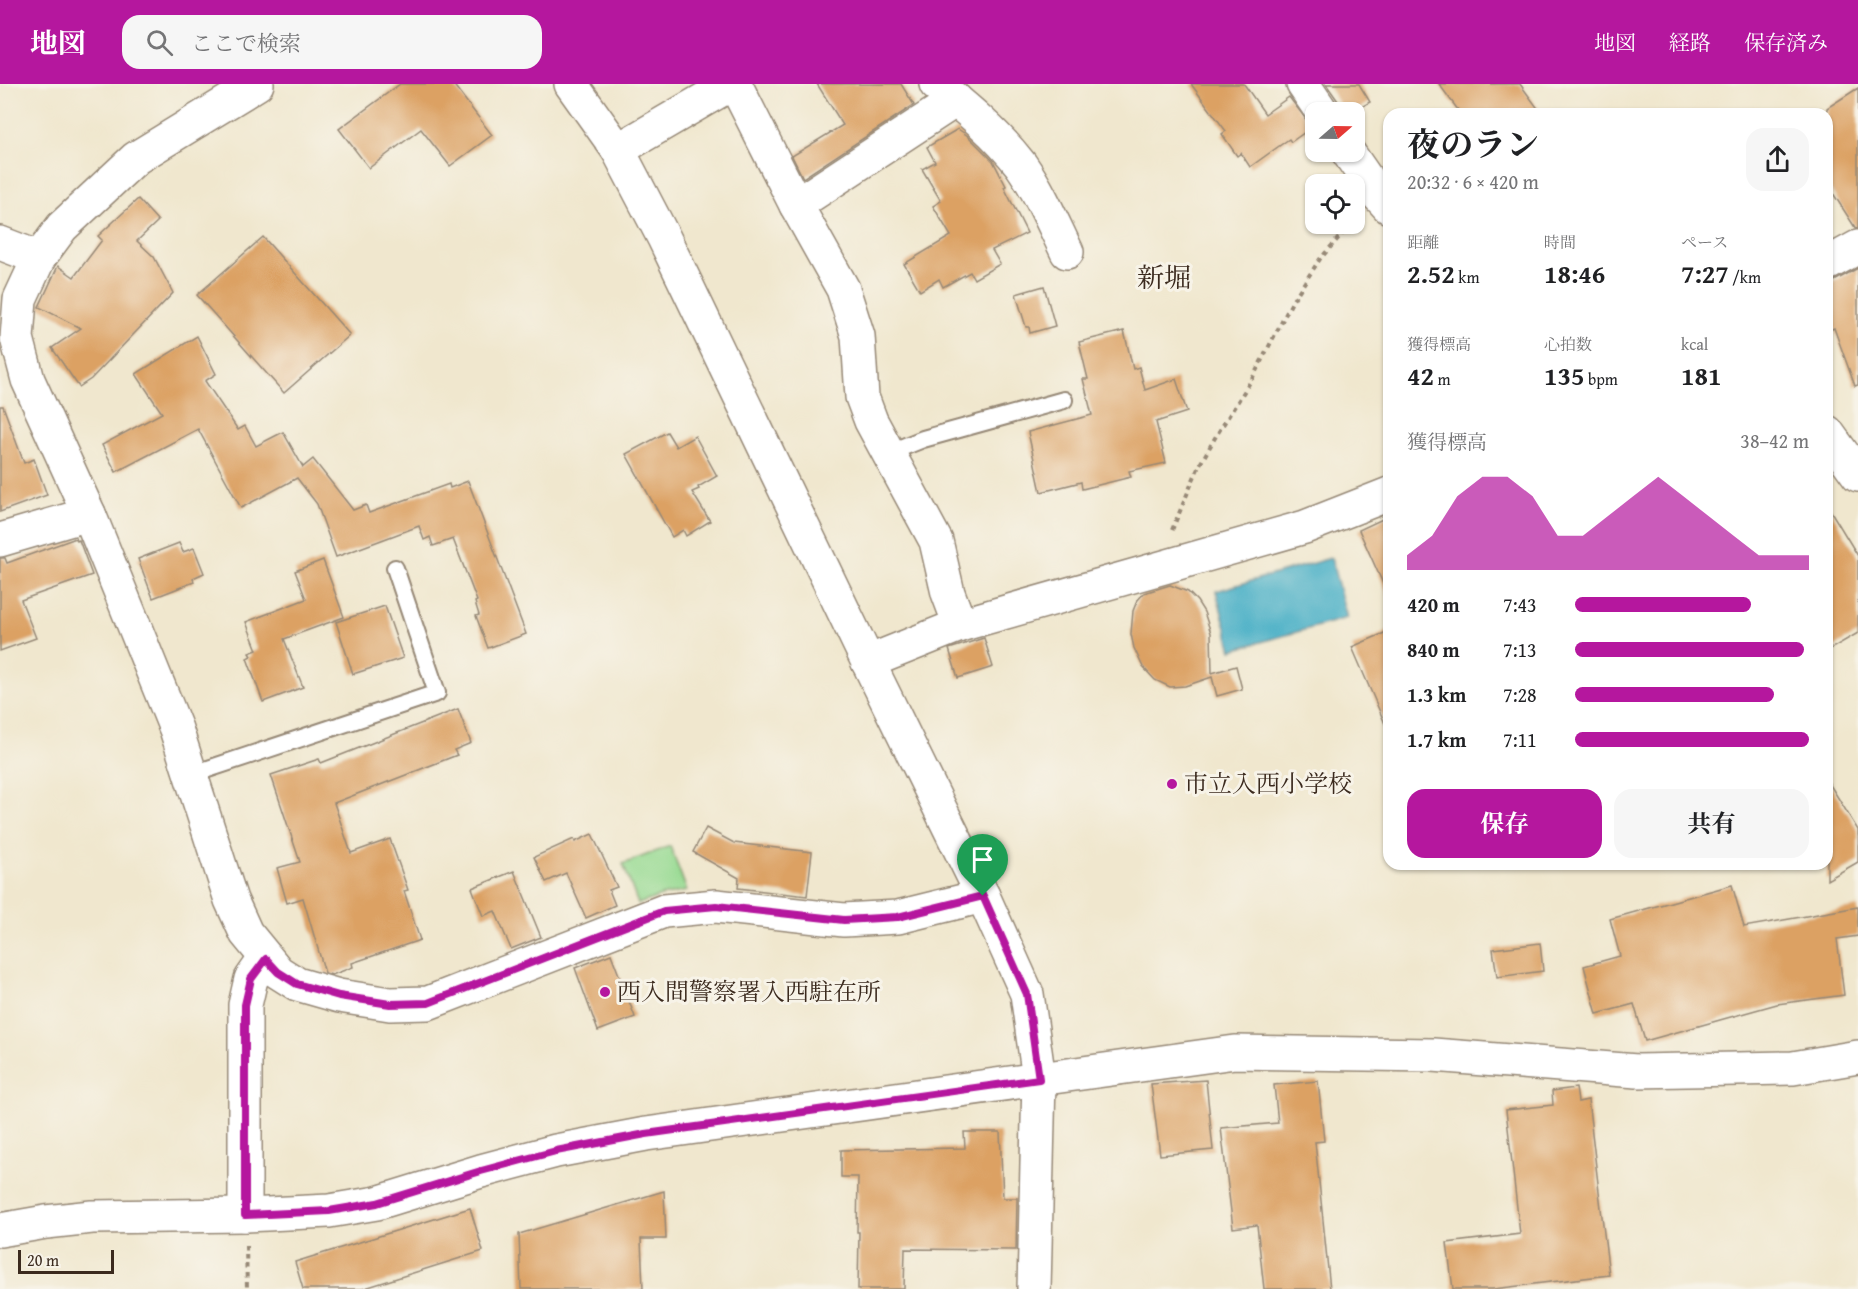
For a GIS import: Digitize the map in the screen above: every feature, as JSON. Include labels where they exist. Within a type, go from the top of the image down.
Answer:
[{"type":"street","points":[[257,84],[136,158],[62,227],[39,258],[20,299],[17,338],[28,381],[89,514],[176,729],[231,900],[246,933],[266,959],[278,972],[297,984],[339,996],[390,1004],[428,1003],[664,911],[716,906],[844,920],[898,917],[983,896]]},
{"type":"street","points":[[572,84],[618,150],[664,238],[983,896],[1027,994],[1039,1079],[1034,1289]]},
{"type":"street","points":[[618,150],[733,84],[843,289],[858,336],[862,397],[871,421],[936,541],[948,593],[960,625]]},
{"type":"street","points":[[1303,84],[1315,102]]},
{"type":"street","points":[[796,205],[946,92],[995,136],[1021,166],[1040,196],[1067,252]]},
{"type":"street","points":[[1355,162],[1383,200]]},
{"type":"street","points":[[0,243],[39,258]]},
{"type":"street","points":[[1833,261],[1858,247]]},
{"type":"street","points":[[1833,440],[1858,475]]},
{"type":"street","points":[[868,662],[960,625],[1305,527],[1383,496]]},
{"type":"street","points":[[0,540],[89,514]]},
{"type":"street","points":[[245,1215],[245,1005],[251,979],[266,959]]},
{"type":"street","points":[[0,1230],[92,1217],[245,1215],[329,1211],[377,1203],[556,1151],[646,1134],[1234,1052],[1433,1055],[1637,1071],[1793,1068],[1858,1057]]},
{"type":"lane","points":[[888,453],[923,439],[1064,400]]},
{"type":"lane","points":[[190,775],[437,693],[395,568]]},
{"type":"path","points":[[1155,568],[1199,466],[1215,436],[1252,379],[1293,300],[1320,259],[1342,234]]},
{"type":"path","points":[[245,1215],[247,1289]]},
{"type":"green space","points":[[670,846],[687,891],[661,896],[638,904],[623,864]]},
{"type":"water","points":[[1331,558],[1347,618],[1232,650],[1216,591]]},
{"type":"building","points":[[400,84],[453,84],[492,135],[450,166],[421,129],[369,168],[339,129]]},
{"type":"building","points":[[817,84],[901,84],[914,105],[803,178],[792,156],[843,125]]},
{"type":"building","points":[[1191,84],[1244,84],[1265,114],[1289,97],[1305,118],[1305,132],[1291,142],[1289,139],[1250,167],[1241,153],[1237,156],[1222,134],[1226,131]]},
{"type":"building","points":[[1326,84],[1359,84],[1370,102],[1365,105],[1365,102],[1338,101]]},
{"type":"building","points":[[1439,84],[1520,84],[1538,108],[1457,108]]},
{"type":"building","points":[[1858,88],[1858,228],[1856,229],[1833,193],[1833,108],[1827,108]]},
{"type":"building","points":[[958,129],[993,161],[1027,233],[992,250],[1000,264],[974,279],[970,272],[943,287],[939,279],[920,291],[904,264],[951,236],[933,206],[941,201],[922,169],[935,162],[927,147]]},
{"type":"building","points":[[138,199],[158,221],[137,241],[154,257],[173,293],[91,379],[79,387],[52,348],[81,328],[39,307],[58,266],[74,277],[102,240],[98,236]]},
{"type":"building","points":[[263,237],[350,335],[284,393],[197,295]]},
{"type":"building","points":[[1858,268],[1858,385],[1855,386],[1833,328],[1833,282]]},
{"type":"building","points":[[1044,286],[1055,326],[1030,333],[1016,294]]},
{"type":"building","points":[[1124,331],[1133,369],[1139,367],[1145,390],[1176,379],[1187,412],[1156,422],[1166,463],[1129,471],[1131,477],[1082,489],[1081,482],[1041,492],[1028,432],[1092,415],[1083,379],[1088,379],[1079,342]]},
{"type":"building","points":[[197,336],[216,374],[205,381],[238,430],[245,426],[256,446],[283,432],[303,467],[313,459],[353,510],[366,505],[369,513],[449,484],[450,488],[468,481],[526,634],[488,648],[476,616],[479,615],[475,602],[477,601],[453,539],[433,546],[430,537],[424,540],[419,526],[336,557],[317,504],[297,478],[241,508],[198,429],[116,472],[102,445],[162,413],[136,374]]},
{"type":"building","points":[[0,406],[3,406],[24,463],[34,459],[47,495],[0,512]]},
{"type":"building","points":[[667,432],[676,447],[695,436],[717,476],[692,492],[710,521],[686,536],[683,530],[672,537],[626,454]]},
{"type":"building","points":[[1833,515],[1858,556],[1858,633],[1833,648]]},
{"type":"building","points":[[1383,519],[1383,584],[1359,530]]},
{"type":"building","points":[[76,538],[77,541],[79,540],[92,575],[21,600],[36,638],[0,651],[0,558],[5,558],[7,563]]},
{"type":"building","points":[[179,543],[183,552],[194,548],[204,573],[193,578],[194,582],[153,598],[138,559]]},
{"type":"building","points":[[323,560],[344,617],[284,639],[303,687],[263,702],[247,658],[251,656],[249,653],[257,650],[246,622],[306,599],[295,571]]},
{"type":"building","points":[[1170,585],[1188,592],[1204,612],[1211,633],[1212,673],[1236,666],[1242,689],[1217,696],[1212,677],[1185,686],[1170,687],[1155,680],[1143,667],[1134,648],[1131,634],[1133,611],[1137,601],[1144,593]]},
{"type":"building","points":[[385,606],[403,658],[353,674],[336,622]]},
{"type":"building","points":[[1383,634],[1383,719],[1352,647]]},
{"type":"building","points":[[984,638],[993,667],[958,678],[949,649]]},
{"type":"building","points":[[458,709],[471,743],[454,750],[457,755],[334,803],[351,853],[390,839],[408,890],[404,891],[420,940],[352,963],[353,967],[332,975],[325,973],[303,898],[287,903],[277,868],[300,862],[271,775],[319,759],[321,763]]},
{"type":"building","points":[[1833,790],[1858,830],[1858,862],[1827,880],[1827,870],[1833,870]]},
{"type":"building","points":[[706,828],[734,843],[812,852],[807,896],[738,888],[739,878],[693,852]]},
{"type":"building","points":[[592,834],[617,887],[609,890],[615,905],[586,918],[566,873],[546,882],[534,857],[574,839],[575,842]]},
{"type":"building","points":[[514,871],[541,937],[511,949],[495,911],[483,916],[472,888]]},
{"type":"building","points":[[1732,885],[1744,927],[1858,907],[1858,936],[1837,939],[1844,995],[1777,1004],[1645,1041],[1634,1004],[1597,1014],[1584,966],[1620,956],[1610,919]]},
{"type":"building","points":[[1540,943],[1543,971],[1497,977],[1493,949]]},
{"type":"building","points":[[611,954],[635,1017],[598,1031],[575,968]]},
{"type":"building","points":[[1206,1080],[1213,1150],[1160,1155],[1151,1084]]},
{"type":"building","points":[[1318,1081],[1324,1141],[1315,1142],[1330,1289],[1264,1289],[1257,1225],[1233,1228],[1221,1128],[1278,1123],[1274,1085]]},
{"type":"building","points":[[1576,1088],[1578,1102],[1588,1100],[1609,1275],[1493,1289],[1453,1289],[1447,1243],[1520,1234],[1506,1110],[1553,1105],[1552,1091]]},
{"type":"building","points":[[964,1132],[1000,1132],[1003,1198],[1017,1198],[1016,1250],[905,1249],[904,1289],[858,1289],[858,1177],[841,1177],[841,1150],[965,1148]]},
{"type":"building","points":[[664,1191],[666,1239],[641,1239],[643,1289],[521,1289],[519,1234]]},
{"type":"building","points":[[470,1208],[483,1251],[362,1289],[303,1289],[295,1262]]},
{"type":"place","name":"市立入西小学校","points":[[1172,784]]},
{"type":"place","name":"西入間警察署入西駐在所","points":[[605,992]]},
{"type":"district","name":"新堀","points":[[1164,278]]},
{"type":"route","points":[[983,896],[1027,994],[1039,1079],[646,1134],[556,1151],[377,1203],[329,1211],[245,1215],[245,1005],[251,979],[266,959],[278,972],[297,984],[339,996],[390,1004],[428,1003],[664,911],[716,906],[844,920],[898,917],[983,896]]}]
